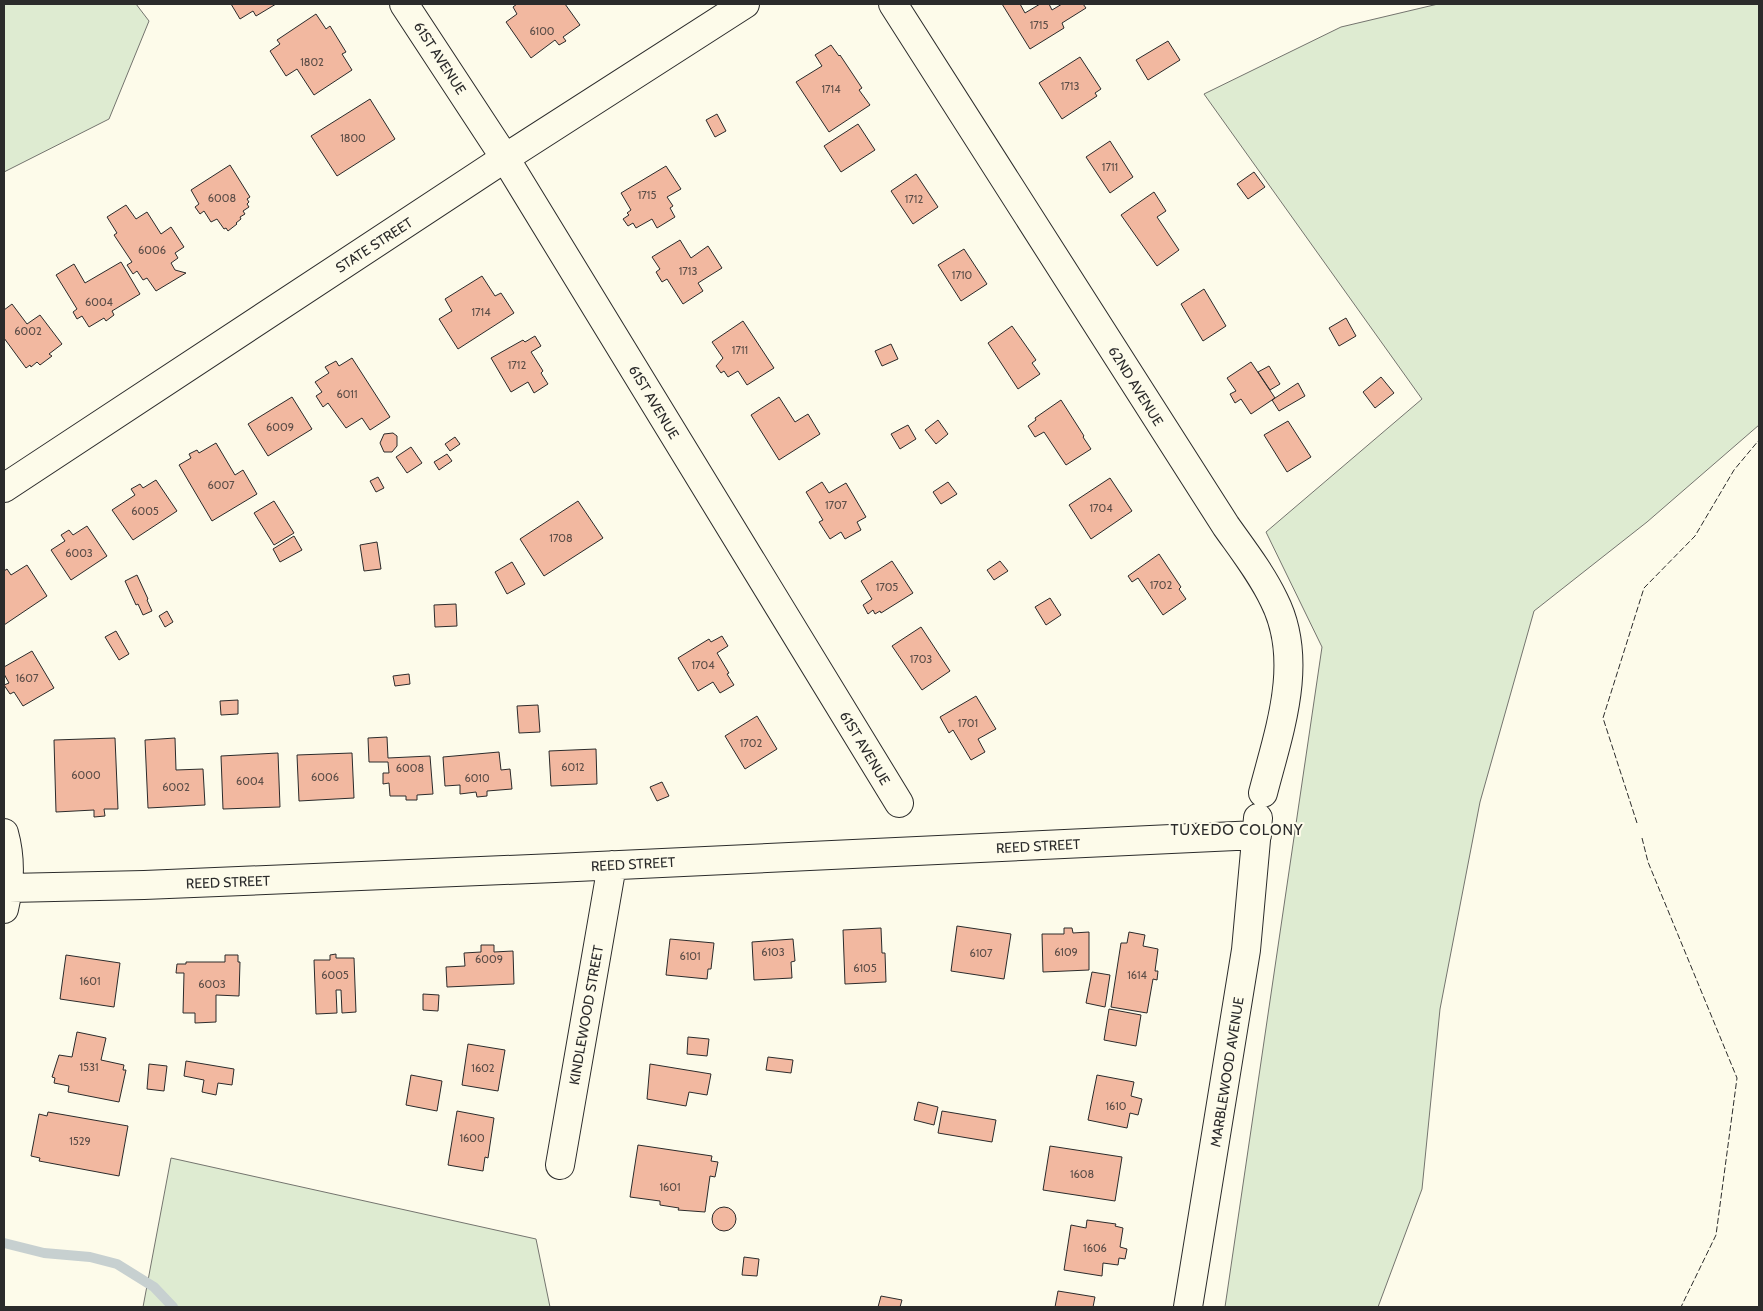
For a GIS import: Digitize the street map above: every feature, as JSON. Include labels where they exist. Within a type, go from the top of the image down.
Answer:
[{"type":"street","name":"61ST AVENUE","points":[[404,4],[505,158],[899,803]]},
{"type":"street","name":"STATE STREET","points":[[4,488],[505,158],[745,4]]},
{"type":"street","name":"62ND AVENUE","points":[[893,4],[1275,600],[1283,620],[1288,683],[1285,710],[1259,815]]},
{"type":"street","name":"REED STREET","points":[[6,898],[144,885],[612,865],[1259,815]]},
{"type":"street","name":"MARBLEWOOD AVENUE","points":[[1188,1307],[1246,950],[1259,815]]},
{"type":"street","points":[[4,832],[8,854],[6,898]]},
{"type":"street","name":"KINDLEWOOD STREET","points":[[560,1165],[612,865]]},
{"type":"green space","points":[[4,4],[136,4],[149,21],[109,119],[4,172]]},
{"type":"green space","points":[[1438,4],[1759,4],[1759,425],[1647,522],[1534,611],[1480,802],[1440,1009],[1422,1189],[1378,1307],[1225,1307],[1322,647],[1266,532],[1422,399],[1204,94],[1341,27]]},
{"type":"green space","points":[[171,1158],[536,1239],[550,1307],[143,1307]]},
{"type":"building","points":[[231,4],[276,4],[256,16],[253,11],[240,19]]},
{"type":"building","points":[[517,4],[565,4],[580,25],[563,37],[566,41],[559,45],[555,40],[531,58],[506,22],[517,14],[513,7]]},
{"type":"building","points":[[1002,4],[1020,4],[1025,13],[1040,4],[1049,4],[1052,10],[1062,4],[1083,4],[1086,8],[1062,23],[1064,28],[1030,49]]},
{"type":"building","points":[[316,14],[326,29],[330,26],[346,52],[342,54],[352,70],[314,95],[297,69],[286,76],[270,51],[280,44],[277,40]]},
{"type":"building","points":[[1168,41],[1180,60],[1148,80],[1136,60]]},
{"type":"building","points":[[831,45],[862,88],[859,90],[870,105],[829,132],[796,82],[822,66],[815,55]]},
{"type":"building","points":[[1080,57],[1101,89],[1095,93],[1097,96],[1062,119],[1039,83]]},
{"type":"building","points":[[370,99],[395,139],[337,176],[311,136]]},
{"type":"building","points":[[717,114],[726,131],[715,137],[706,120]]},
{"type":"building","points":[[858,124],[875,150],[841,172],[824,146]]},
{"type":"building","points":[[1110,141],[1133,177],[1110,193],[1086,157]]},
{"type":"building","points":[[230,165],[250,197],[247,199],[249,207],[243,211],[245,214],[228,231],[226,228],[224,229],[217,219],[211,222],[204,211],[200,214],[195,207],[199,204],[191,190]]},
{"type":"building","points":[[666,166],[681,189],[667,197],[673,206],[670,208],[675,217],[657,228],[652,219],[636,228],[633,223],[628,226],[623,219],[629,215],[627,213],[631,210],[621,193]]},
{"type":"building","points":[[1254,172],[1265,187],[1248,199],[1237,184]]},
{"type":"building","points":[[916,174],[938,207],[913,224],[891,191]]},
{"type":"building","points":[[1154,192],[1166,211],[1157,217],[1179,250],[1157,266],[1121,215]]},
{"type":"building","points":[[126,205],[136,219],[147,212],[161,234],[171,227],[184,247],[175,253],[178,258],[171,263],[175,270],[186,273],[156,291],[147,278],[143,280],[137,271],[133,274],[127,265],[132,262],[114,235],[117,233],[107,217]]},
{"type":"building","points":[[680,240],[691,258],[708,246],[722,268],[698,283],[703,291],[683,304],[667,279],[662,282],[656,272],[660,269],[652,257]]},
{"type":"building","points":[[964,249],[987,284],[961,301],[938,265]]},
{"type":"building","points":[[121,262],[140,294],[112,311],[114,315],[106,321],[104,318],[89,327],[82,316],[77,319],[73,312],[77,309],[56,275],[74,264],[85,283]]},
{"type":"building","points":[[482,276],[495,296],[501,293],[514,313],[458,349],[439,319],[452,311],[445,299]]},
{"type":"building","points":[[1204,289],[1226,326],[1203,341],[1181,304]]},
{"type":"building","points":[[12,304],[27,324],[40,315],[62,344],[49,354],[52,356],[40,365],[37,362],[31,367],[30,365],[26,368],[4,338],[4,310]]},
{"type":"building","points":[[1346,318],[1356,336],[1339,346],[1329,328]]},
{"type":"building","points":[[743,321],[774,368],[747,385],[738,371],[728,377],[724,371],[721,373],[716,366],[723,358],[712,342]]},
{"type":"building","points":[[1012,326],[1036,360],[1032,363],[1040,374],[1018,389],[988,343]]},
{"type":"building","points":[[535,336],[541,346],[531,352],[543,371],[541,373],[548,384],[534,393],[528,382],[511,392],[491,358],[523,340],[525,342]]},
{"type":"building","points":[[891,344],[898,359],[882,366],[875,351]]},
{"type":"building","points":[[352,358],[390,417],[370,430],[362,418],[346,428],[328,403],[323,407],[316,396],[322,392],[315,382],[329,373],[325,367],[336,361],[339,366]]},
{"type":"building","points":[[1251,362],[1275,398],[1251,414],[1241,399],[1235,403],[1230,394],[1236,391],[1227,378]]},
{"type":"building","points":[[1269,366],[1280,384],[1270,390],[1258,372]]},
{"type":"building","points":[[1381,377],[1394,393],[1375,408],[1363,392]]},
{"type":"building","points":[[1298,383],[1305,396],[1279,411],[1272,400]]},
{"type":"building","points":[[292,397],[312,429],[268,456],[248,424]]},
{"type":"building","points":[[779,397],[795,422],[808,414],[820,434],[779,460],[751,415]]},
{"type":"building","points":[[1061,400],[1091,449],[1066,465],[1044,432],[1035,437],[1028,426],[1036,420],[1035,418]]},
{"type":"building","points":[[938,420],[948,434],[936,444],[925,430]]},
{"type":"building","points":[[1288,421],[1311,457],[1287,472],[1264,435]]},
{"type":"building","points":[[908,425],[916,439],[900,449],[891,434]]},
{"type":"building","points":[[393,433],[397,436],[397,446],[392,452],[384,452],[380,443],[384,434]]},
{"type":"building","points":[[455,437],[460,444],[450,451],[445,444]]},
{"type":"building","points":[[216,443],[235,475],[243,470],[257,494],[212,521],[179,465],[191,458],[189,454],[197,450],[199,453]]},
{"type":"building","points":[[411,447],[422,463],[407,473],[396,457]]},
{"type":"building","points":[[447,454],[452,461],[439,470],[434,462]]},
{"type":"building","points":[[378,477],[384,488],[376,492],[370,481]]},
{"type":"building","points":[[1110,478],[1132,511],[1091,539],[1069,505]]},
{"type":"building","points":[[156,480],[177,511],[133,540],[112,510],[135,495],[131,489],[140,484],[143,488]]},
{"type":"building","points":[[822,482],[829,493],[846,483],[866,517],[857,522],[861,530],[845,539],[841,532],[830,539],[819,522],[823,520],[806,492]]},
{"type":"building","points":[[948,482],[957,494],[941,504],[933,492]]},
{"type":"building","points":[[274,501],[294,533],[274,545],[254,513]]},
{"type":"building","points":[[578,501],[603,538],[544,576],[520,539]]},
{"type":"building","points":[[87,526],[107,556],[71,580],[51,550],[65,541],[61,535],[69,530],[73,535]]},
{"type":"building","points":[[294,536],[302,550],[280,562],[273,549]]},
{"type":"building","points":[[377,542],[381,569],[364,571],[360,545]]},
{"type":"building","points":[[1159,554],[1181,587],[1179,589],[1186,599],[1163,615],[1138,578],[1132,582],[1128,576]]},
{"type":"building","points":[[892,561],[913,593],[881,613],[880,611],[875,614],[873,610],[868,614],[863,605],[872,599],[861,581]]},
{"type":"building","points":[[1000,561],[1008,571],[994,580],[987,570]]},
{"type":"building","points":[[512,562],[525,584],[507,594],[495,572]]},
{"type":"building","points":[[27,565],[47,596],[4,625],[4,571],[7,569],[11,575]]},
{"type":"building","points":[[137,575],[152,611],[143,615],[138,604],[136,605],[125,581]]},
{"type":"building","points":[[1050,598],[1061,615],[1046,625],[1035,607]]},
{"type":"building","points":[[456,604],[457,626],[435,627],[434,605]]},
{"type":"building","points":[[167,611],[173,622],[165,627],[159,616]]},
{"type":"building","points":[[921,627],[950,671],[922,690],[892,646]]},
{"type":"building","points":[[116,631],[129,654],[119,660],[105,637]]},
{"type":"building","points":[[722,636],[728,646],[717,653],[734,685],[720,693],[713,682],[698,691],[678,658],[709,639],[711,642]]},
{"type":"building","points":[[32,651],[54,688],[23,706],[14,692],[10,694],[4,685],[9,683],[4,674],[4,667]]},
{"type":"building","points":[[409,674],[410,684],[395,686],[393,676]]},
{"type":"building","points":[[976,696],[996,729],[978,739],[985,752],[971,760],[953,730],[949,733],[940,717]]},
{"type":"building","points":[[238,700],[238,714],[221,715],[220,701]]},
{"type":"building","points":[[538,705],[540,732],[519,733],[517,706]]},
{"type":"building","points":[[757,716],[777,749],[745,769],[725,736]]},
{"type":"building","points":[[387,737],[388,758],[430,756],[433,794],[417,795],[417,800],[406,800],[406,796],[390,796],[389,783],[383,784],[383,773],[389,773],[388,762],[369,762],[368,738]]},
{"type":"building","points":[[115,738],[118,809],[104,809],[105,816],[94,817],[94,810],[56,812],[54,740]]},
{"type":"building","points":[[175,738],[176,770],[203,769],[205,805],[148,808],[145,740]]},
{"type":"building","points":[[596,749],[597,784],[551,786],[549,751]]},
{"type":"building","points":[[499,752],[501,770],[510,769],[512,789],[487,791],[487,796],[477,797],[476,792],[460,794],[460,785],[445,786],[443,757]]},
{"type":"building","points":[[278,753],[280,807],[223,809],[221,756]]},
{"type":"building","points":[[352,753],[354,798],[299,801],[297,755]]},
{"type":"building","points":[[662,782],[669,796],[657,801],[650,787]]},
{"type":"building","points":[[957,926],[1011,934],[1004,979],[951,971]]},
{"type":"building","points":[[881,928],[882,953],[885,953],[886,982],[845,984],[843,930]]},
{"type":"building","points":[[1064,928],[1072,928],[1073,933],[1089,932],[1089,970],[1043,972],[1042,934],[1064,934]]},
{"type":"building","points":[[1129,932],[1145,935],[1143,946],[1158,949],[1155,971],[1158,971],[1157,980],[1153,979],[1147,1013],[1111,1007],[1121,943],[1127,943]]},
{"type":"building","points":[[670,939],[714,943],[711,969],[708,969],[707,979],[666,975]]},
{"type":"building","points":[[793,939],[795,961],[791,962],[792,978],[754,980],[752,942]]},
{"type":"building","points":[[481,945],[494,945],[494,952],[513,951],[514,984],[447,987],[446,967],[465,966],[464,953],[481,952]]},
{"type":"building","points":[[336,954],[336,958],[354,958],[356,1012],[342,1013],[341,990],[336,990],[337,1013],[316,1014],[314,960],[330,960],[330,955]]},
{"type":"building","points":[[66,955],[120,963],[114,1007],[60,999]]},
{"type":"building","points":[[225,955],[238,955],[238,962],[240,962],[239,996],[216,995],[216,1022],[195,1023],[195,1013],[183,1013],[184,973],[176,973],[177,964],[186,964],[186,962],[225,962]]},
{"type":"building","points":[[1092,972],[1110,975],[1105,1007],[1086,1003]]},
{"type":"building","points":[[423,994],[439,995],[438,1011],[423,1010]]},
{"type":"building","points":[[1109,1009],[1141,1015],[1136,1046],[1104,1040]]},
{"type":"building","points":[[77,1032],[106,1038],[101,1060],[124,1065],[123,1070],[126,1070],[119,1102],[68,1092],[69,1086],[54,1083],[55,1078],[52,1077],[59,1055],[72,1057]]},
{"type":"building","points":[[688,1037],[709,1039],[707,1056],[687,1054]]},
{"type":"building","points":[[468,1044],[505,1050],[498,1091],[462,1085]]},
{"type":"building","points":[[768,1057],[793,1060],[791,1073],[766,1070]]},
{"type":"building","points":[[186,1061],[234,1069],[232,1085],[218,1083],[216,1095],[202,1092],[204,1080],[184,1076]]},
{"type":"building","points":[[149,1064],[167,1066],[164,1091],[147,1089]]},
{"type":"building","points":[[650,1064],[711,1074],[707,1095],[689,1092],[686,1106],[647,1099]]},
{"type":"building","points":[[411,1075],[442,1081],[437,1111],[406,1105]]},
{"type":"building","points":[[1097,1075],[1134,1082],[1131,1096],[1142,1099],[1138,1115],[1130,1113],[1127,1128],[1088,1120]]},
{"type":"building","points":[[918,1102],[938,1107],[934,1125],[914,1120]]},
{"type":"building","points":[[457,1111],[494,1118],[488,1158],[485,1157],[483,1171],[448,1165]]},
{"type":"building","points":[[942,1111],[996,1120],[992,1142],[938,1133]]},
{"type":"building","points":[[48,1112],[128,1126],[119,1176],[39,1161],[40,1158],[31,1156],[39,1114],[47,1116]]},
{"type":"building","points":[[638,1145],[712,1156],[711,1161],[718,1162],[715,1177],[710,1176],[705,1212],[678,1210],[679,1208],[660,1205],[660,1201],[630,1197]]},
{"type":"building","points":[[1050,1146],[1122,1157],[1115,1201],[1043,1190]]},
{"type":"building","points":[[719,1207],[729,1207],[736,1214],[736,1224],[729,1231],[719,1231],[712,1224],[712,1214]]},
{"type":"building","points":[[1087,1220],[1116,1224],[1115,1226],[1123,1228],[1120,1247],[1127,1249],[1125,1259],[1119,1258],[1118,1265],[1103,1263],[1102,1276],[1064,1270],[1071,1225],[1086,1228]]},
{"type":"building","points":[[744,1257],[759,1259],[757,1276],[742,1275]]},
{"type":"building","points":[[1058,1291],[1095,1297],[1093,1307],[1055,1307]]},
{"type":"building","points":[[881,1296],[902,1300],[900,1307],[878,1307]]},
{"type":"waterway","points":[[4,1243],[44,1253],[90,1257],[117,1264],[154,1287],[173,1307]]},
{"type":"fence","points":[[1637,823],[1603,718],[1644,588],[1695,536],[1734,470],[1759,440]]},
{"type":"fence","points":[[1642,838],[1648,862],[1737,1078],[1716,1235],[1681,1307]]},
{"type":"district","name":"TUXEDO COLONY","points":[[1237,830]]}]
